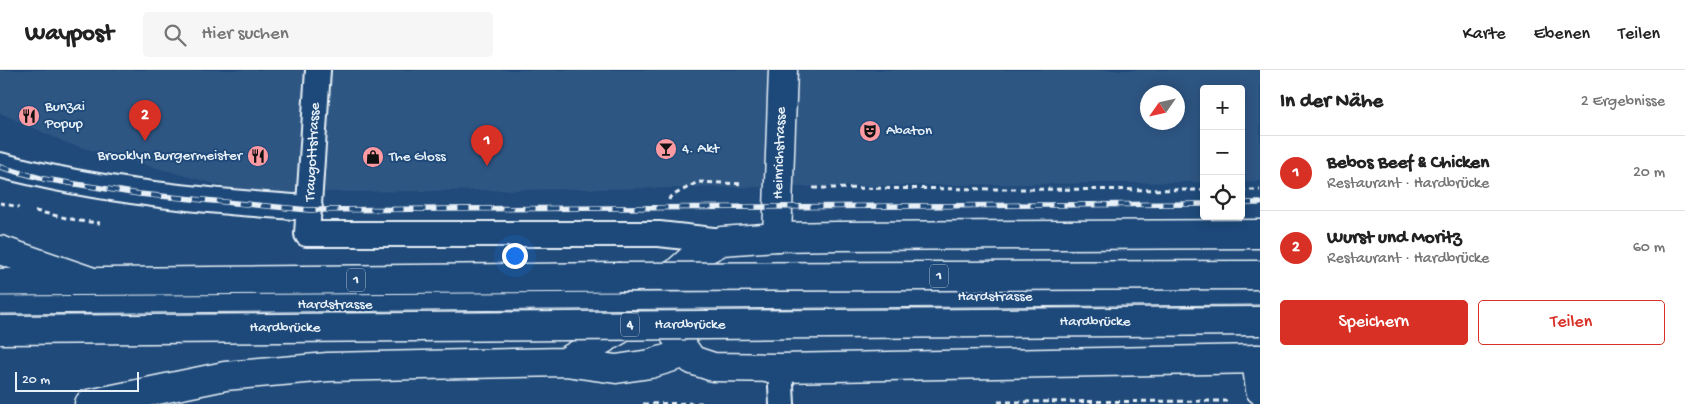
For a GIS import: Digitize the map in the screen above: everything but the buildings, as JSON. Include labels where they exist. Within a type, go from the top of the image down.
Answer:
[{"type":"main road","name":"Heinrichstrasse","points":[[777,237],[782,70]]},
{"type":"main road","points":[[1260,234],[777,237],[722,241],[697,254],[676,273],[669,300],[674,334],[686,353],[692,360],[713,367],[780,368],[1258,359],[1260,390]]},
{"type":"main road","points":[[0,250],[94,282]]},
{"type":"main road","name":"1","points":[[0,283],[1260,275]]},
{"type":"main road","points":[[566,362],[669,300]]},
{"type":"main road","name":"Hardbrücke","points":[[0,330],[1260,320]]},
{"type":"main road","points":[[89,404],[226,376],[328,367],[566,362],[616,369],[650,364],[686,353]]},
{"type":"lane","name":"Traugottstrasse","points":[[318,70],[307,234],[659,234]]},
{"type":"lane","points":[[0,165],[47,178],[149,194],[310,208]]},
{"type":"lane","points":[[659,234],[722,241]]},
{"type":"lane","name":"Hardstrasse","points":[[0,307],[1260,295]]},
{"type":"lane","points":[[780,368],[782,404]]},
{"type":"path","points":[[659,234],[670,197],[698,182],[779,185],[827,190],[1200,190]]},
{"type":"path","points":[[1245,190],[1260,190]]},
{"type":"shaded area","points":[[0,70],[1260,70],[1260,181],[1245,182],[1245,85],[1200,85],[1200,182],[248,193],[69,144],[0,113]]},
{"type":"tram line","points":[[0,296],[1260,288]]},
{"type":"tram line","points":[[0,314],[1260,305]]},
{"type":"railway","points":[[0,167],[44,179],[139,194],[309,210],[1200,204]]},
{"type":"railway","points":[[1245,203],[1260,203]]},
{"type":"place","name":"Bunzai Popup","points":[[29,116]]},
{"type":"place","name":"Abaton","points":[[870,131]]},
{"type":"place","name":"Wurst und Moritz","points":[[145,141]]},
{"type":"place","name":"4. Akt","points":[[666,149]]},
{"type":"place","name":"Brooklyn Burgermeister","points":[[258,156]]},
{"type":"place","name":"The Gloss","points":[[373,157]]},
{"type":"place","name":"Bebos Beef & Chicken","points":[[487,166]]}]
